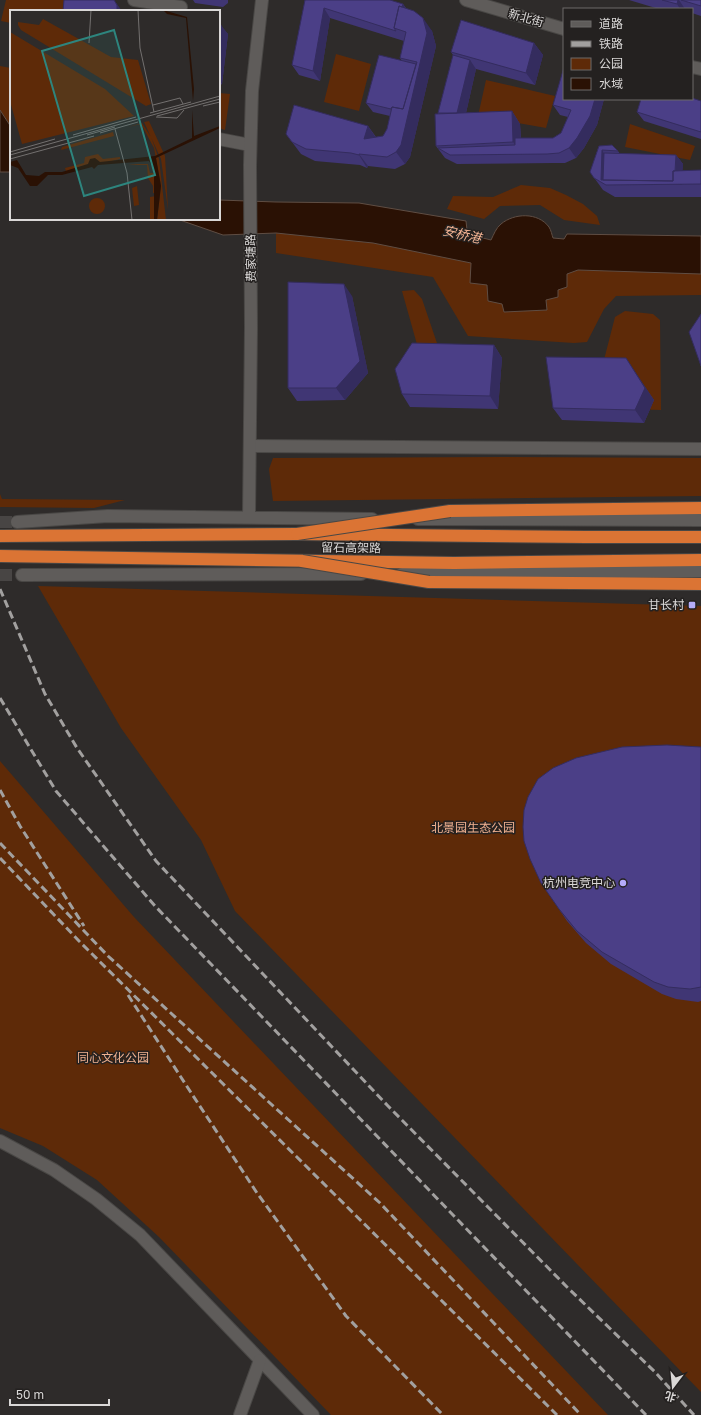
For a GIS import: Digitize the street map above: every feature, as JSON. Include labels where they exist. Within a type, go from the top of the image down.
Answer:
[{"type":"highway","points":[[297,534],[450,511],[701,508]]},
{"type":"highway","name":"留石高架路","points":[[0,536],[297,534],[701,537]]},
{"type":"highway","name":"留石高架路","points":[[0,556],[454,563],[701,560]]},
{"type":"highway","points":[[302,561],[429,582],[701,584]]},
{"type":"street","points":[[134,0],[181,6]]},
{"type":"street","name":"费家塘路","points":[[249,517],[251,446],[250,145],[252,86],[262,0]]},
{"type":"street","name":"新北街","points":[[466,0],[563,29]]},
{"type":"street","points":[[220,139],[250,145]]},
{"type":"street","points":[[251,446],[701,449]]},
{"type":"street","points":[[17,522],[108,516],[370,519],[701,520]]},
{"type":"street","points":[[22,575],[400,574],[701,571]]},
{"type":"street","points":[[0,1141],[54,1170],[96,1199],[140,1235],[313,1415]]},
{"type":"street","points":[[240,1415],[260,1360]]},
{"type":"green space","points":[[6,0],[75,0],[64,10],[10,10],[10,23],[1,21]]},
{"type":"green space","points":[[336,54],[371,64],[359,111],[324,102]]},
{"type":"green space","points":[[0,66],[10,68],[10,126],[0,110]]},
{"type":"green space","points":[[486,80],[555,96],[546,128],[478,116]]},
{"type":"green space","points":[[220,93],[230,94],[225,130],[220,128]]},
{"type":"green space","points":[[630,124],[695,146],[690,160],[625,147]]},
{"type":"green space","points":[[521,185],[550,188],[566,195],[583,204],[597,216],[600,225],[564,220],[540,205],[500,206],[484,219],[447,209],[453,196],[493,197]]},
{"type":"green space","points":[[276,233],[373,243],[475,247],[487,285],[547,310],[546,300],[567,274],[576,269],[701,271],[701,295],[616,296],[604,309],[587,342],[574,343],[468,336],[433,277],[276,253]]},
{"type":"green space","points":[[414,290],[422,299],[439,349],[418,348],[402,291]]},
{"type":"green space","points":[[625,311],[653,314],[660,320],[661,410],[597,408],[598,383],[615,317]]},
{"type":"green space","points":[[273,458],[701,458],[701,496],[273,501],[269,469]]},
{"type":"green space","points":[[0,494],[2,499],[125,500],[94,508],[0,507]]},
{"type":"green space","name":"北景园生态公园","points":[[38,586],[701,606],[701,1392],[235,911],[201,840],[121,728]]},
{"type":"green space","name":"同心文化公园","points":[[0,761],[134,917],[608,1415],[331,1415],[159,1237],[97,1180],[43,1146],[0,1128]]},
{"type":"water","points":[[0,110],[10,125],[10,172],[0,172]]},
{"type":"water","name":"安桥港","points":[[220,200],[359,203],[466,221],[467,230],[483,233],[483,238],[491,240],[496,229],[506,220],[519,216],[526,216],[539,219],[544,222],[550,228],[553,238],[564,239],[567,234],[701,236],[701,274],[578,270],[567,274],[567,287],[558,290],[558,297],[546,300],[547,310],[504,312],[502,304],[488,301],[487,285],[470,283],[471,263],[373,243],[276,233],[223,235],[180,220],[220,220]]},
{"type":"building","points":[[64,0],[114,0],[117,5],[117,10],[63,10]]},
{"type":"building","points":[[305,0],[390,0],[403,4],[402,7],[399,6],[394,28],[396,31],[324,8],[313,71],[292,65]]},
{"type":"building","points":[[662,0],[678,0],[677,4]]},
{"type":"building","points":[[681,0],[701,0],[701,6]]},
{"type":"building","points":[[399,6],[414,11],[423,18],[427,33],[401,145],[396,152],[387,157],[359,155],[306,149],[292,142],[286,134],[294,105],[368,126],[364,139],[383,136],[387,129],[392,107],[403,109],[417,62],[400,58],[406,32],[394,28]]},
{"type":"building","points":[[461,20],[534,43],[526,73],[451,52]]},
{"type":"building","points":[[379,55],[416,64],[403,109],[392,107],[391,109],[366,103]]},
{"type":"building","points":[[453,55],[470,60],[457,113],[438,113]]},
{"type":"building","points":[[563,70],[563,100],[595,100],[590,116],[577,138],[569,148],[559,153],[450,155],[438,148],[515,145],[515,138],[553,138],[561,133],[571,110],[553,105]]},
{"type":"building","points":[[693,98],[701,101],[701,132],[637,112],[641,100],[693,100]]},
{"type":"building","points":[[512,111],[513,142],[436,146],[435,114]]},
{"type":"building","points":[[612,145],[618,151],[602,150],[601,180],[673,181],[673,171],[701,170],[701,184],[606,185],[594,178],[590,172],[599,146]]},
{"type":"building","points":[[604,153],[676,155],[673,181],[603,180]]},
{"type":"building","points":[[288,282],[344,284],[360,361],[336,388],[288,388]]},
{"type":"building","points":[[701,314],[701,366],[689,332]]},
{"type":"building","points":[[412,343],[494,345],[490,396],[402,394],[395,369]]},
{"type":"building","points":[[546,357],[626,358],[645,388],[635,410],[553,408]]},
{"type":"building","name":"杭州电竞中心","points":[[667,745],[701,747],[701,987],[690,989],[668,987],[654,982],[602,952],[577,931],[541,883],[524,841],[524,810],[528,797],[538,779],[553,768],[576,758],[622,747]]},
{"type":"tunnel","points":[[0,522],[17,522]]},
{"type":"tunnel","points":[[0,575],[22,575]]},
{"type":"railway","points":[[0,589],[45,694],[77,748],[156,861],[388,1106],[567,1287],[655,1372],[694,1415]]},
{"type":"railway","points":[[0,698],[56,791],[155,906],[646,1415]]},
{"type":"railway","points":[[0,790],[20,826],[84,926]]},
{"type":"railway","points":[[0,843],[108,956],[380,1203],[581,1415]]},
{"type":"railway","points":[[0,858],[79,941],[557,1415]]},
{"type":"railway","points":[[128,995],[257,1193],[346,1316],[443,1415]]},
{"type":"place","name":"甘长村","points":[[692,605]]},
{"type":"place","name":"杭州电竞中心","points":[[623,883]]}]
